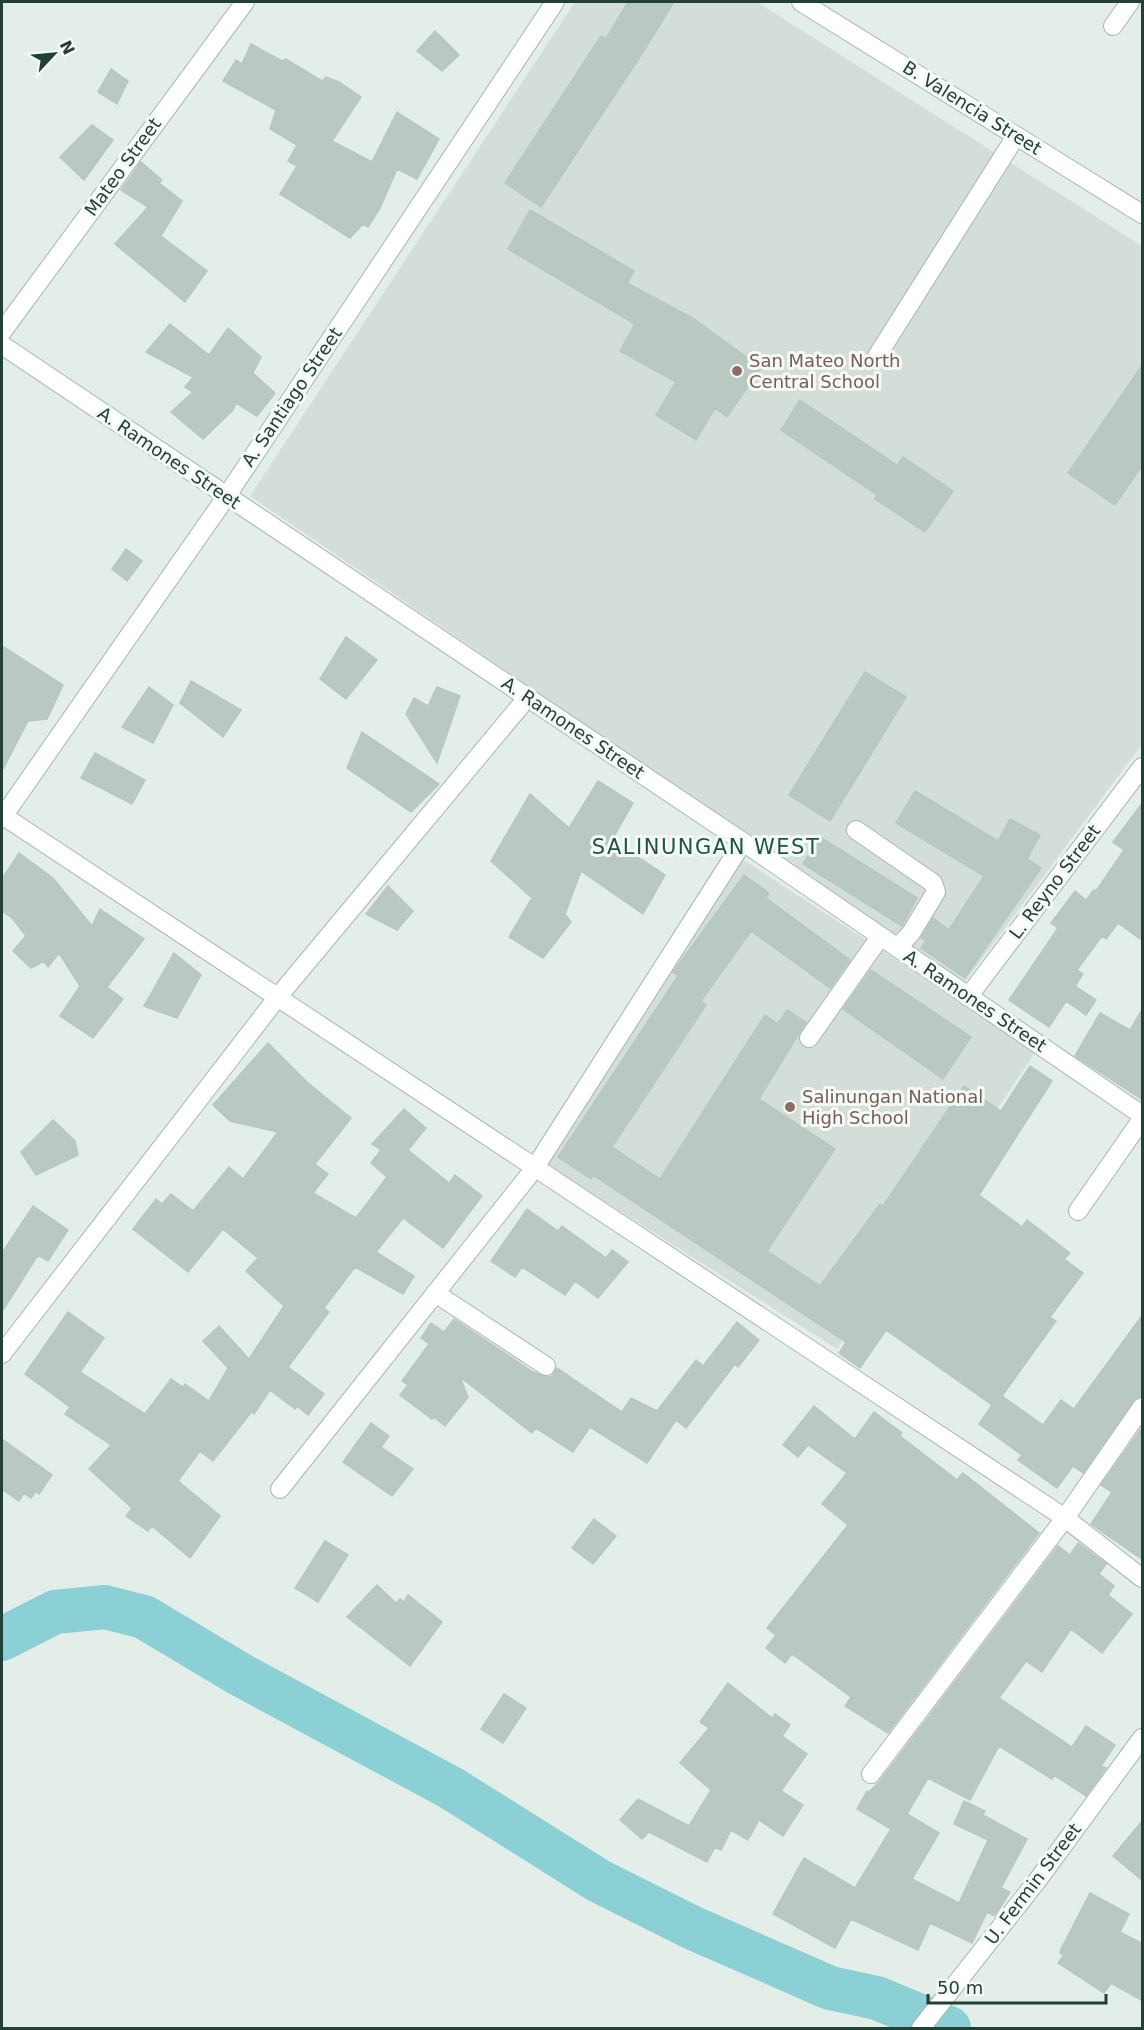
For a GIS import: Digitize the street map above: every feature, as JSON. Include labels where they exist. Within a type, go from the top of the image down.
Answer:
[{"type":"street","name":"Mateo Street","points":[[2,332],[245,2]]},
{"type":"street","name":"A. Santiago Street","points":[[2,816],[226,497],[555,2]]},
{"type":"street","name":"B. Valencia Street","points":[[801,2],[1143,214]]},
{"type":"street","points":[[1113,26],[1130,2]]},
{"type":"street","points":[[877,356],[1016,135]]},
{"type":"street","name":"A. Ramones Street","points":[[2,345],[743,842],[1143,1117]]},
{"type":"street","points":[[2,1354],[277,998],[527,698]]},
{"type":"street","name":"L. Reyno Street","points":[[968,997],[1143,767]]},
{"type":"street","points":[[2,816],[1065,1518],[1143,1578]]},
{"type":"street","points":[[856,830],[933,883],[936,892],[911,933],[897,948]]},
{"type":"street","points":[[280,1490],[534,1169],[743,842]]},
{"type":"street","points":[[809,1038],[880,937]]},
{"type":"street","points":[[1078,1211],[1143,1117]]},
{"type":"street","points":[[435,1293],[546,1366]]},
{"type":"street","points":[[871,1773],[1065,1518],[1143,1407]]},
{"type":"street","name":"U. Fermin Street","points":[[921,2028],[958,1983],[1143,1738]]},
{"type":"shaded area","name":"San Mateo North Central School","points":[[575,2],[757,2],[1142,246],[1142,744],[964,983],[250,496]]},
{"type":"shaded area","name":"Salinungan National High School","points":[[742,859],[1036,1051],[837,1349],[546,1164]]},
{"type":"building","points":[[628,2],[674,2],[541,207],[505,183],[601,36],[606,39]]},
{"type":"building","points":[[435,31],[459,55],[442,71],[417,51]]},
{"type":"building","points":[[251,44],[282,61],[286,59],[322,81],[326,77],[339,82],[361,97],[332,141],[372,162],[397,112],[439,139],[417,179],[397,169],[380,208],[368,227],[363,224],[350,238],[280,194],[297,166],[288,161],[297,145],[270,129],[276,110],[223,81],[236,60],[242,64]]},
{"type":"building","points":[[111,69],[128,81],[117,104],[98,92]]},
{"type":"building","points":[[92,125],[113,140],[84,180],[60,157]]},
{"type":"building","points":[[141,162],[162,180],[159,183],[182,201],[161,236],[207,271],[185,302],[115,244],[148,207],[121,190]]},
{"type":"building","points":[[530,210],[634,271],[627,283],[694,319],[761,368],[727,417],[715,408],[696,440],[656,415],[676,382],[620,351],[635,324],[508,249]]},
{"type":"building","points":[[170,324],[209,355],[228,328],[261,357],[253,373],[275,393],[257,416],[236,403],[233,410],[203,439],[171,412],[193,392],[185,387],[193,377],[146,352]]},
{"type":"building","points":[[1143,364],[1143,464],[1115,505],[1068,473]]},
{"type":"building","points":[[800,400],[897,465],[903,457],[953,491],[925,532],[875,499],[877,495],[781,430]]},
{"type":"building","points":[[126,549],[142,561],[127,581],[112,569]]},
{"type":"building","points":[[346,637],[377,660],[346,699],[320,679]]},
{"type":"building","points":[[2,646],[63,685],[47,719],[28,721],[2,771]]},
{"type":"building","points":[[865,672],[906,697],[830,821],[789,795]]},
{"type":"building","points":[[191,681],[241,710],[223,737],[180,703]]},
{"type":"building","points":[[149,687],[173,705],[153,743],[122,727]]},
{"type":"building","points":[[437,687],[460,696],[437,763],[406,714],[414,698],[428,706]]},
{"type":"building","points":[[362,732],[439,784],[411,812],[347,768]]},
{"type":"building","points":[[95,753],[145,780],[132,804],[81,778]]},
{"type":"building","points":[[598,781],[633,803],[612,840],[665,875],[643,914],[581,871],[565,914],[571,922],[543,958],[509,937],[532,898],[491,861],[530,794],[569,828]]},
{"type":"building","points":[[915,791],[998,841],[1010,819],[1040,835],[1027,859],[1041,868],[965,978],[921,948],[926,941],[921,938],[933,918],[949,930],[984,876],[896,823]]},
{"type":"building","points":[[1143,802],[1143,941],[1118,923],[1106,939],[1102,936],[1077,970],[1083,974],[1075,986],[1096,1000],[1086,1015],[1066,1001],[1049,1027],[1009,1000],[1058,928],[1051,923],[1075,891],[1086,900],[1094,890],[1096,891],[1124,850],[1113,842]]},
{"type":"building","points":[[820,837],[917,898],[902,926],[803,864]]},
{"type":"building","points":[[19,853],[53,878],[92,926],[100,909],[144,939],[107,987],[123,999],[93,1038],[60,1016],[80,986],[59,953],[48,967],[44,961],[31,968],[13,951],[26,936],[12,918],[2,911],[2,879]]},
{"type":"building","points":[[744,875],[769,893],[766,898],[850,960],[830,988],[751,931],[701,1001],[706,1005],[612,1147],[660,1179],[765,1015],[778,1024],[787,1010],[806,1022],[759,1099],[835,1149],[767,1251],[820,1286],[880,1204],[883,1206],[964,1086],[1001,1111],[1030,1066],[1052,1081],[979,1195],[1022,1227],[1027,1220],[1070,1253],[1064,1259],[1083,1273],[1050,1317],[1056,1321],[1002,1396],[1043,1425],[1061,1400],[1074,1409],[1143,1314],[1143,1396],[1133,1401],[1083,1473],[1073,1466],[1057,1488],[1018,1460],[1022,1455],[979,1424],[992,1405],[886,1330],[860,1368],[839,1353],[846,1342],[593,1175],[591,1179],[558,1157],[678,976],[673,972]]},
{"type":"building","points":[[388,886],[413,911],[397,930],[366,914]]},
{"type":"building","points":[[174,953],[201,975],[177,1018],[144,1006]]},
{"type":"building","points":[[871,970],[971,1037],[943,1079],[843,1009]]},
{"type":"building","points":[[1143,1008],[1143,1100],[1075,1056],[1100,1013],[1130,1030]]},
{"type":"building","points":[[268,1043],[308,1083],[351,1118],[315,1164],[328,1174],[313,1193],[356,1218],[387,1177],[371,1163],[381,1150],[372,1144],[404,1109],[426,1128],[408,1150],[449,1183],[455,1175],[482,1196],[443,1248],[403,1218],[376,1252],[414,1276],[403,1294],[355,1267],[324,1308],[329,1312],[288,1367],[324,1394],[308,1415],[297,1406],[295,1409],[270,1390],[254,1414],[252,1411],[213,1461],[200,1451],[178,1481],[220,1516],[190,1558],[152,1526],[148,1531],[126,1516],[132,1508],[89,1469],[111,1445],[65,1414],[70,1407],[25,1374],[68,1312],[104,1338],[80,1372],[145,1414],[171,1379],[183,1387],[185,1384],[209,1401],[228,1368],[203,1341],[219,1326],[249,1359],[284,1306],[246,1271],[258,1258],[223,1229],[188,1272],[133,1229],[156,1199],[162,1204],[171,1194],[193,1211],[229,1167],[243,1179],[278,1132],[230,1121],[213,1105]]},
{"type":"building","points":[[53,1120],[75,1141],[78,1155],[36,1175],[21,1152]]},
{"type":"building","points":[[33,1206],[68,1230],[48,1261],[38,1255],[2,1312],[2,1253]]},
{"type":"building","points":[[527,1209],[558,1231],[562,1226],[606,1258],[612,1250],[628,1262],[598,1298],[575,1281],[565,1295],[522,1267],[515,1277],[491,1261]]},
{"type":"building","points":[[454,1319],[533,1372],[546,1377],[552,1376],[557,1368],[622,1412],[631,1398],[657,1411],[696,1360],[703,1366],[737,1322],[759,1340],[738,1367],[735,1364],[686,1428],[676,1420],[647,1463],[590,1427],[573,1452],[536,1428],[532,1433],[460,1377],[468,1397],[445,1426],[434,1417],[432,1419],[400,1395],[408,1385],[402,1381],[429,1344],[421,1338],[431,1323],[444,1332]]},
{"type":"building","points":[[814,1406],[855,1439],[874,1412],[902,1433],[900,1436],[957,1480],[963,1473],[1039,1533],[888,1733],[845,1706],[851,1697],[792,1654],[785,1663],[766,1648],[776,1635],[767,1628],[848,1525],[822,1504],[847,1473],[808,1445],[798,1457],[783,1445]]},
{"type":"building","points":[[371,1423],[389,1436],[381,1447],[413,1469],[392,1496],[343,1462]]},
{"type":"building","points":[[1143,1426],[1143,1560],[1091,1524],[1112,1492],[1101,1485]]},
{"type":"building","points":[[2,1439],[52,1475],[39,1494],[36,1491],[31,1498],[24,1493],[19,1501],[2,1489]]},
{"type":"building","points":[[594,1519],[616,1536],[593,1564],[572,1548]]},
{"type":"building","points":[[325,1541],[348,1555],[318,1602],[295,1588]]},
{"type":"building","points":[[1078,1543],[1106,1564],[1099,1574],[1114,1586],[1108,1595],[1132,1614],[1102,1653],[1071,1629],[1042,1672],[1026,1661],[999,1698],[1072,1747],[1086,1726],[1115,1745],[1101,1766],[1106,1768],[1086,1796],[1054,1775],[1052,1779],[999,1746],[970,1800],[928,1778],[907,1814],[939,1833],[912,1879],[959,1903],[988,1840],[954,1824],[964,1801],[985,1811],[983,1815],[1027,1839],[1001,1888],[1010,1892],[995,1916],[987,1912],[972,1943],[930,1923],[918,1950],[851,1919],[835,1948],[773,1914],[804,1858],[855,1888],[891,1829],[857,1809],[867,1791],[869,1792],[880,1781],[1058,1546],[1070,1555]]},
{"type":"building","points":[[377,1585],[396,1603],[400,1599],[404,1602],[408,1595],[442,1622],[410,1666],[347,1617]]},
{"type":"building","points":[[728,1683],[772,1718],[775,1714],[790,1725],[782,1736],[807,1754],[781,1791],[803,1805],[783,1836],[759,1820],[748,1840],[731,1830],[721,1850],[715,1847],[707,1862],[649,1832],[642,1839],[620,1820],[638,1799],[689,1826],[711,1790],[680,1763],[709,1728],[700,1722]]},
{"type":"building","points":[[504,1694],[526,1708],[503,1743],[481,1729]]},
{"type":"building","points":[[1143,1820],[1143,1881],[1113,1856]]},
{"type":"building","points":[[1090,1893],[1129,1914],[1120,1932],[1143,1944],[1143,2001],[1111,1983],[1104,1993],[1058,1963],[1064,1955],[1060,1953],[1061,1949]]},
{"type":"waterway","points":[[2,1639],[55,1612],[105,1607],[144,1617],[241,1675],[451,1788],[599,1881],[693,1928],[830,1988],[877,1998],[949,2028]]},
{"type":"place","name":"San Mateo North Central School","points":[[737,371]]},
{"type":"place","name":"Salinungan National High School","points":[[790,1107]]},
{"type":"district","name":"SALINUNGAN WEST","points":[[706,847]]}]
